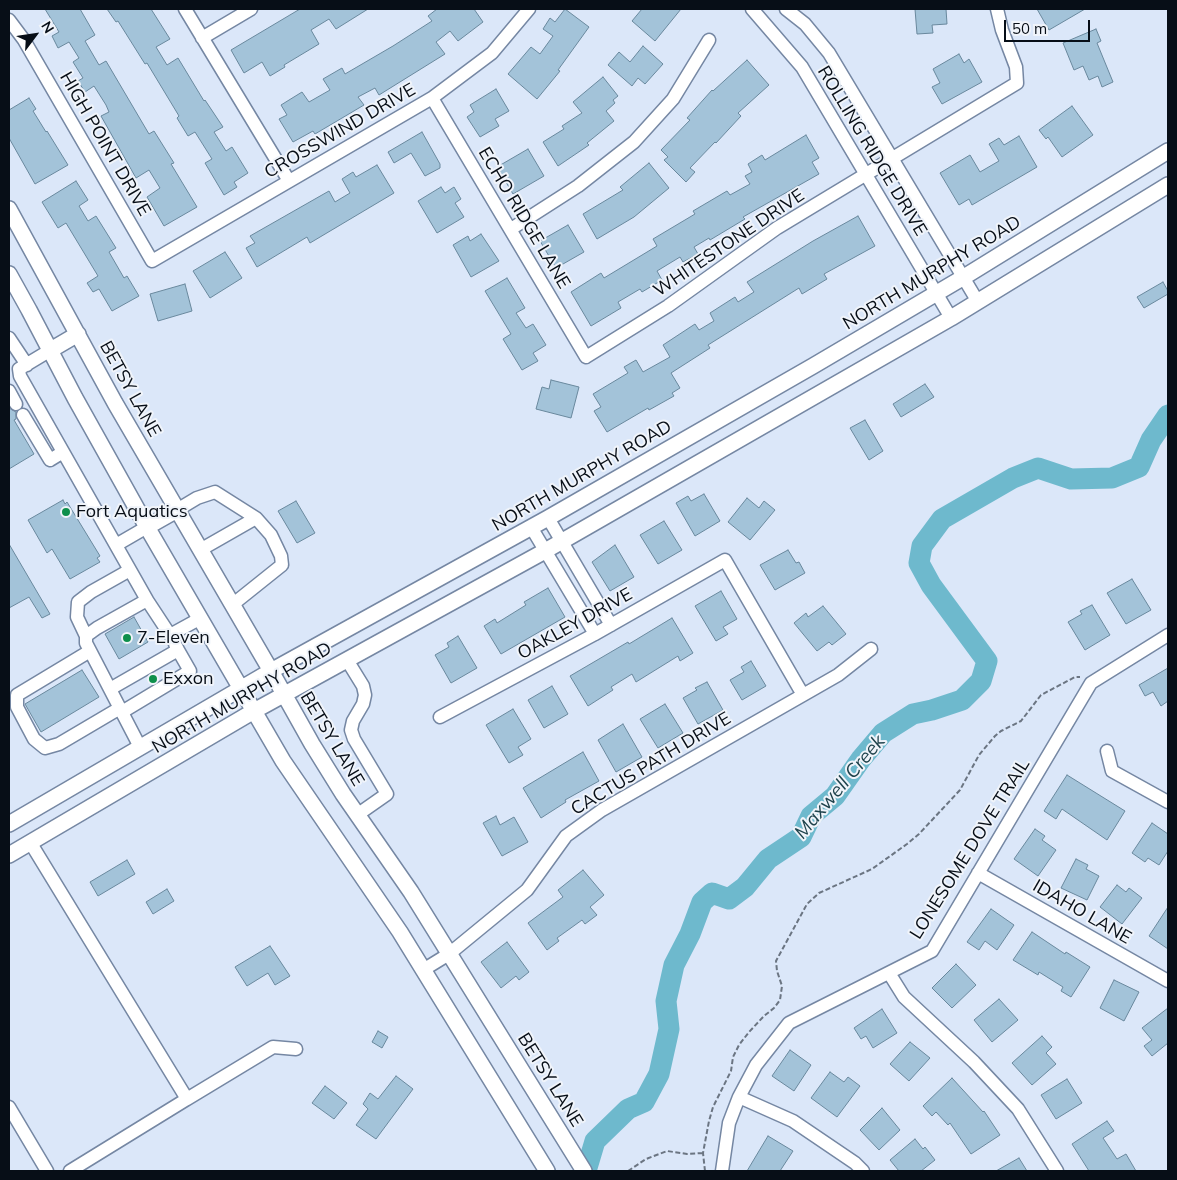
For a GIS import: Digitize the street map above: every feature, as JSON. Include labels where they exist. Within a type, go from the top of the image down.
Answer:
[{"type":"main road","name":"NORTH MURPHY ROAD","points":[[9,824],[271,671],[548,518],[813,366],[964,277],[1168,151]]},
{"type":"main road","name":"NORTH MURPHY ROAD","points":[[9,854],[254,711],[546,551],[951,318],[1168,185]]},
{"type":"main road","name":"BETSY LANE","points":[[9,209],[115,403],[312,744],[357,814],[411,892],[584,1171]]},
{"type":"main road","points":[[9,274],[49,351],[147,527],[283,761],[384,907],[547,1171]]},
{"type":"main road","points":[[49,351],[78,334]]},
{"type":"main road","points":[[147,527],[177,510]]},
{"type":"street","points":[[185,9],[289,181]]},
{"type":"street","points":[[202,38],[251,9]]},
{"type":"street","name":"CROSSWIND DRIVE","points":[[152,261],[432,98],[492,52],[529,9]]},
{"type":"street","name":"ROLLING RIDGE DRIVE","points":[[752,9],[802,67],[951,318]]},
{"type":"street","name":"ROLLING RIDGE DRIVE","points":[[786,9],[805,24],[829,53],[978,302]]},
{"type":"street","name":"WHITESTONE DRIVE","points":[[586,357],[668,306],[777,228],[1017,83],[1016,67],[1002,30],[997,9]]},
{"type":"street","name":"HIGH POINT DRIVE","points":[[9,20],[24,40],[152,261]]},
{"type":"street","points":[[511,229],[578,186],[634,142],[673,99],[709,40]]},
{"type":"street","name":"ECHO RIDGE LANE","points":[[432,98],[586,357]]},
{"type":"street","points":[[9,338],[27,364]]},
{"type":"street","points":[[49,351],[19,369],[20,376],[147,600],[170,635],[190,671],[59,744],[45,748],[34,739],[17,707],[17,695],[90,651]]},
{"type":"street","points":[[9,391],[50,460],[62,452]]},
{"type":"street","points":[[177,510],[197,498],[215,492],[256,518],[271,535],[281,556],[282,565],[232,605]]},
{"type":"street","points":[[200,550],[256,518]]},
{"type":"street","points":[[548,518],[611,625]]},
{"type":"street","points":[[116,545],[147,527]]},
{"type":"street","points":[[531,527],[595,634]]},
{"type":"street","name":"OAKLEY DRIVE","points":[[440,717],[595,634],[725,560],[803,696]]},
{"type":"street","points":[[130,570],[91,592],[78,602],[77,617],[86,636],[86,644],[140,747]]},
{"type":"street","points":[[86,636],[147,600]]},
{"type":"street","points":[[170,635],[201,618]]},
{"type":"street","name":"LONESOME DOVE TRAIL","points":[[722,1171],[729,1123],[738,1097],[756,1065],[789,1023],[932,951],[1091,683],[1168,635]]},
{"type":"street","name":"CACTUS PATH DRIVE","points":[[423,970],[449,954],[527,890],[566,836],[602,810],[838,675],[871,648]]},
{"type":"street","points":[[110,689],[178,650]]},
{"type":"street","points":[[347,660],[365,695],[351,730],[354,739],[387,794],[357,814]]},
{"type":"street","points":[[1107,751],[1112,771],[1168,802]]},
{"type":"street","points":[[30,842],[187,1099]]},
{"type":"street","name":"IDAHO LANE","points":[[978,873],[1168,981]]},
{"type":"street","points":[[889,973],[904,997],[974,1062],[1018,1109],[1057,1171]]},
{"type":"street","points":[[70,1171],[273,1047],[296,1050]]},
{"type":"street","points":[[738,1097],[793,1121],[855,1162],[863,1171]]},
{"type":"street","points":[[9,1107],[47,1171]]},
{"type":"path","points":[[705,1171],[703,1153],[713,1107],[731,1071],[733,1057],[739,1045],[780,1000],[782,986],[776,971],[776,961],[807,904],[819,893],[872,869],[919,834],[960,790],[978,755],[987,744],[1001,731],[1021,721],[1041,695],[1074,677],[1082,677],[1091,683]]},
{"type":"path","points":[[628,1171],[646,1159],[667,1151],[687,1154],[703,1153]]},
{"type":"building","points":[[45,9],[80,9],[95,35],[85,41],[99,65],[106,61],[149,134],[154,131],[174,163],[171,164],[197,207],[164,226],[147,197],[160,188],[149,170],[136,178],[101,116],[109,112],[106,105],[94,86],[85,92],[78,81],[83,78],[73,62],[79,58],[69,42],[58,48],[52,36],[59,32]]},
{"type":"building","points":[[107,9],[151,9],[170,39],[156,47],[167,65],[178,58],[204,101],[223,127],[214,132],[226,151],[232,147],[248,173],[234,182],[237,187],[224,195],[205,163],[212,159],[195,132],[188,136],[177,118],[179,116],[147,63],[145,64],[118,21],[116,22]]},
{"type":"building","points":[[300,9],[368,9],[336,29],[329,19],[311,30],[319,44],[284,65],[285,67],[270,76],[262,62],[244,73],[231,50]]},
{"type":"building","points":[[437,9],[474,9],[483,22],[458,41],[450,31],[436,42],[445,54],[379,95],[375,88],[358,97],[364,105],[315,134],[313,131],[293,142],[279,119],[287,115],[281,105],[302,92],[309,102],[330,90],[323,79],[342,68],[345,74],[393,46],[432,21],[428,16]]},
{"type":"building","points":[[565,9],[589,27],[558,70],[560,71],[537,99],[508,74],[531,47],[540,54],[553,36],[543,29],[550,18],[555,22]]},
{"type":"building","points":[[642,9],[681,9],[655,41],[632,21]]},
{"type":"building","points":[[915,9],[946,9],[947,24],[932,25],[933,33],[917,34]]},
{"type":"building","points":[[1037,9],[1085,9],[1049,30]]},
{"type":"building","points":[[1096,29],[1101,41],[1097,43],[1113,82],[1102,87],[1098,76],[1089,80],[1083,66],[1074,70],[1063,43]]},
{"type":"building","points":[[643,46],[663,64],[645,84],[638,78],[632,86],[608,65],[619,52],[630,62]]},
{"type":"building","points":[[959,54],[964,63],[969,59],[982,82],[942,104],[932,87],[940,83],[933,69]]},
{"type":"building","points":[[747,60],[769,85],[738,113],[741,116],[690,168],[695,172],[686,182],[664,160],[668,157],[661,150],[690,120],[687,118],[712,90]]},
{"type":"building","points":[[603,77],[618,96],[613,100],[615,103],[606,111],[614,121],[587,143],[589,145],[558,166],[543,142],[564,129],[562,126],[582,113],[573,102]]},
{"type":"building","points":[[496,89],[509,111],[495,119],[499,126],[480,137],[467,117],[474,112],[470,105]]},
{"type":"building","points":[[29,98],[36,109],[33,111],[68,165],[35,184],[9,138],[9,110]]},
{"type":"building","points":[[1072,106],[1093,135],[1062,157],[1048,137],[1046,139],[1039,130]]},
{"type":"building","points":[[422,132],[440,164],[440,168],[425,176],[411,153],[394,163],[388,152]]},
{"type":"building","points":[[806,135],[819,158],[812,162],[819,174],[743,217],[745,219],[710,240],[709,238],[694,247],[698,254],[683,262],[680,257],[657,271],[662,280],[642,292],[640,289],[618,302],[621,308],[591,326],[571,292],[601,273],[604,278],[657,246],[653,239],[695,214],[693,211],[727,191],[730,195],[750,184],[745,176],[752,172],[748,164],[762,155],[765,160]]},
{"type":"building","points":[[1019,136],[1037,167],[972,205],[969,199],[959,205],[940,173],[970,155],[980,172],[999,161],[989,144],[999,138],[1004,145]]},
{"type":"building","points":[[528,149],[544,176],[513,194],[497,167]]},
{"type":"building","points":[[649,163],[669,188],[634,217],[597,239],[583,214],[623,190],[620,187]]},
{"type":"building","points":[[377,165],[394,193],[310,243],[307,237],[257,267],[246,248],[255,243],[250,236],[329,191],[335,202],[350,193],[342,179],[353,172],[356,177]]},
{"type":"building","points":[[76,181],[88,200],[79,206],[88,221],[96,216],[116,248],[109,252],[124,278],[127,276],[139,296],[112,311],[99,289],[93,292],[87,283],[98,276],[66,223],[58,228],[42,202]]},
{"type":"building","points":[[441,187],[445,193],[454,187],[461,199],[455,203],[464,217],[437,233],[418,201]]},
{"type":"building","points":[[858,216],[875,246],[824,274],[827,279],[802,294],[799,288],[708,345],[710,348],[671,373],[680,388],[672,393],[674,396],[649,410],[648,408],[607,432],[594,411],[601,407],[593,394],[628,373],[624,367],[636,360],[643,372],[670,357],[663,345],[695,324],[699,330],[714,321],[710,313],[735,297],[738,302],[754,292],[747,282],[813,241]]},
{"type":"building","points":[[568,225],[584,252],[556,268],[540,241]]},
{"type":"building","points":[[481,234],[499,261],[471,277],[453,245],[468,236],[470,241]]},
{"type":"building","points":[[225,252],[242,278],[210,298],[193,271]]},
{"type":"building","points":[[507,278],[525,308],[516,313],[526,328],[533,324],[546,345],[533,353],[538,361],[522,370],[503,339],[511,334],[485,291]]},
{"type":"building","points":[[1163,282],[1168,294],[1144,308],[1137,297]]},
{"type":"building","points":[[185,284],[192,311],[158,321],[150,294]]},
{"type":"building","points":[[551,380],[579,387],[571,418],[536,409],[542,387],[549,389]]},
{"type":"building","points":[[925,384],[934,397],[901,417],[893,404]]},
{"type":"building","points":[[9,408],[16,412],[16,419],[14,420],[34,454],[9,469]]},
{"type":"building","points":[[865,420],[883,451],[869,460],[850,428]]},
{"type":"building","points":[[704,494],[720,521],[695,536],[676,503],[688,496],[691,501]]},
{"type":"building","points":[[747,498],[759,508],[764,501],[775,510],[750,540],[728,522]]},
{"type":"building","points":[[63,500],[65,504],[67,502],[100,556],[97,558],[100,562],[70,579],[52,549],[47,553],[28,520]]},
{"type":"building","points":[[296,501],[315,533],[297,543],[278,511]]},
{"type":"building","points":[[664,521],[682,550],[658,564],[640,535]]},
{"type":"building","points":[[9,544],[50,614],[42,618],[29,597],[9,608]]},
{"type":"building","points":[[615,545],[634,577],[610,591],[592,562]]},
{"type":"building","points":[[788,550],[796,563],[799,562],[805,573],[775,590],[760,565]]},
{"type":"building","points":[[1132,579],[1151,610],[1126,624],[1107,593]]},
{"type":"building","points":[[548,588],[565,617],[501,654],[484,626],[495,619],[497,623],[526,605],[524,602]]},
{"type":"building","points":[[721,591],[737,619],[723,627],[728,634],[716,641],[695,606]]},
{"type":"building","points":[[1092,605],[1110,635],[1085,650],[1068,622],[1082,614],[1080,611]]},
{"type":"building","points":[[823,606],[846,634],[832,645],[829,642],[817,651],[794,623],[806,613],[808,617]]},
{"type":"building","name":"7-Eleven","points":[[134,617],[148,642],[119,659],[105,634]]},
{"type":"building","points":[[672,618],[693,653],[680,661],[678,656],[636,682],[632,674],[611,687],[613,690],[588,706],[570,676]]},
{"type":"building","points":[[458,636],[477,668],[451,683],[435,655],[449,647],[447,643]]},
{"type":"building","points":[[751,661],[766,686],[742,700],[730,680],[744,672],[741,667]]},
{"type":"building","points":[[1168,668],[1168,701],[1161,706],[1153,692],[1145,696],[1139,685]]},
{"type":"building","points":[[82,670],[99,697],[41,732],[25,704]]},
{"type":"building","points":[[707,682],[723,710],[698,724],[683,698],[697,690],[695,688]]},
{"type":"building","points":[[552,686],[568,714],[544,728],[528,700]]},
{"type":"building","points":[[665,704],[683,733],[658,748],[640,719]]},
{"type":"building","points":[[513,709],[531,739],[518,747],[523,755],[509,763],[486,725]]},
{"type":"building","points":[[623,724],[642,757],[616,772],[598,740]]},
{"type":"building","points":[[583,752],[599,781],[565,800],[566,802],[541,818],[523,788]]},
{"type":"building","points":[[1067,775],[1125,811],[1107,840],[1062,809],[1056,819],[1044,811]]},
{"type":"building","points":[[496,816],[500,825],[514,817],[528,842],[502,856],[483,823]]},
{"type":"building","points":[[1152,823],[1168,834],[1168,851],[1159,865],[1148,858],[1145,862],[1132,853]]},
{"type":"building","points":[[1035,829],[1045,836],[1042,840],[1056,850],[1038,876],[1014,859]]},
{"type":"building","points":[[1076,859],[1088,865],[1086,869],[1099,876],[1087,900],[1061,888]]},
{"type":"building","points":[[127,860],[135,874],[98,896],[90,882]]},
{"type":"building","points":[[583,870],[604,895],[590,907],[597,915],[585,924],[582,920],[557,938],[559,941],[547,950],[528,923],[563,897],[558,890]]},
{"type":"building","points":[[1117,885],[1126,892],[1129,888],[1142,898],[1122,924],[1100,907]]},
{"type":"building","points":[[167,889],[174,901],[153,914],[146,902]]},
{"type":"building","points":[[1168,907],[1168,949],[1149,936]]},
{"type":"building","points":[[991,909],[1014,925],[997,950],[985,941],[979,950],[967,942]]},
{"type":"building","points":[[1032,932],[1065,954],[1066,952],[1090,967],[1071,997],[1061,991],[1063,987],[1039,972],[1038,975],[1013,960]]},
{"type":"building","points":[[507,942],[529,972],[519,980],[516,976],[501,988],[481,962]]},
{"type":"building","points":[[270,946],[290,976],[275,985],[268,973],[247,986],[235,967]]},
{"type":"building","points":[[956,964],[976,985],[952,1008],[932,988]]},
{"type":"building","points":[[1114,980],[1139,992],[1124,1021],[1100,1008]]},
{"type":"building","points":[[999,999],[1018,1020],[992,1042],[974,1020]]},
{"type":"building","points":[[1168,1008],[1168,1043],[1152,1056],[1144,1046],[1152,1040],[1142,1028]]},
{"type":"building","points":[[882,1009],[897,1033],[873,1048],[866,1036],[861,1039],[854,1028]]},
{"type":"building","points":[[378,1031],[388,1037],[382,1048],[372,1042]]},
{"type":"building","points":[[1042,1036],[1052,1047],[1046,1053],[1056,1064],[1032,1085],[1012,1063]]},
{"type":"building","points":[[910,1042],[930,1058],[909,1081],[890,1064]]},
{"type":"building","points":[[790,1050],[811,1065],[794,1091],[772,1076]]},
{"type":"building","points":[[830,1072],[844,1082],[848,1077],[860,1086],[837,1117],[811,1098]]},
{"type":"building","points":[[396,1076],[413,1089],[376,1139],[356,1125],[368,1109],[363,1104],[370,1093],[378,1099]]},
{"type":"building","points":[[952,1078],[984,1111],[1000,1135],[971,1154],[950,1123],[948,1125],[936,1112],[932,1116],[923,1106]]},
{"type":"building","points":[[1067,1079],[1082,1103],[1056,1119],[1041,1095]]},
{"type":"building","points":[[325,1086],[347,1103],[334,1119],[312,1103]]},
{"type":"building","points":[[882,1108],[900,1130],[879,1150],[860,1130]]},
{"type":"building","points":[[1107,1121],[1114,1131],[1103,1138],[1117,1159],[1126,1154],[1136,1171],[1089,1171],[1072,1144]]},
{"type":"building","points":[[768,1136],[793,1151],[780,1171],[747,1171]]},
{"type":"building","points":[[915,1139],[923,1149],[925,1147],[935,1160],[921,1171],[899,1171],[890,1160]]},
{"type":"building","points":[[1019,1158],[1027,1171],[996,1171]]},
{"type":"waterway","name":"Maxwell Creek","points":[[586,1171],[595,1141],[628,1109],[644,1102],[659,1074],[669,1029],[666,1001],[674,965],[690,934],[702,902],[712,893],[729,899],[745,887],[768,859],[801,837],[811,816],[835,796],[861,759],[883,733],[913,714],[962,700],[981,681],[987,661],[931,585],[919,563],[922,546],[942,519],[1013,478],[1038,468],[1071,479],[1112,478],[1139,467],[1151,440],[1168,415]]},
{"type":"place","name":"Fort Aquatics","points":[[66,512]]},
{"type":"place","name":"7-Eleven","points":[[127,638]]},
{"type":"place","name":"Exxon","points":[[153,679]]}]
